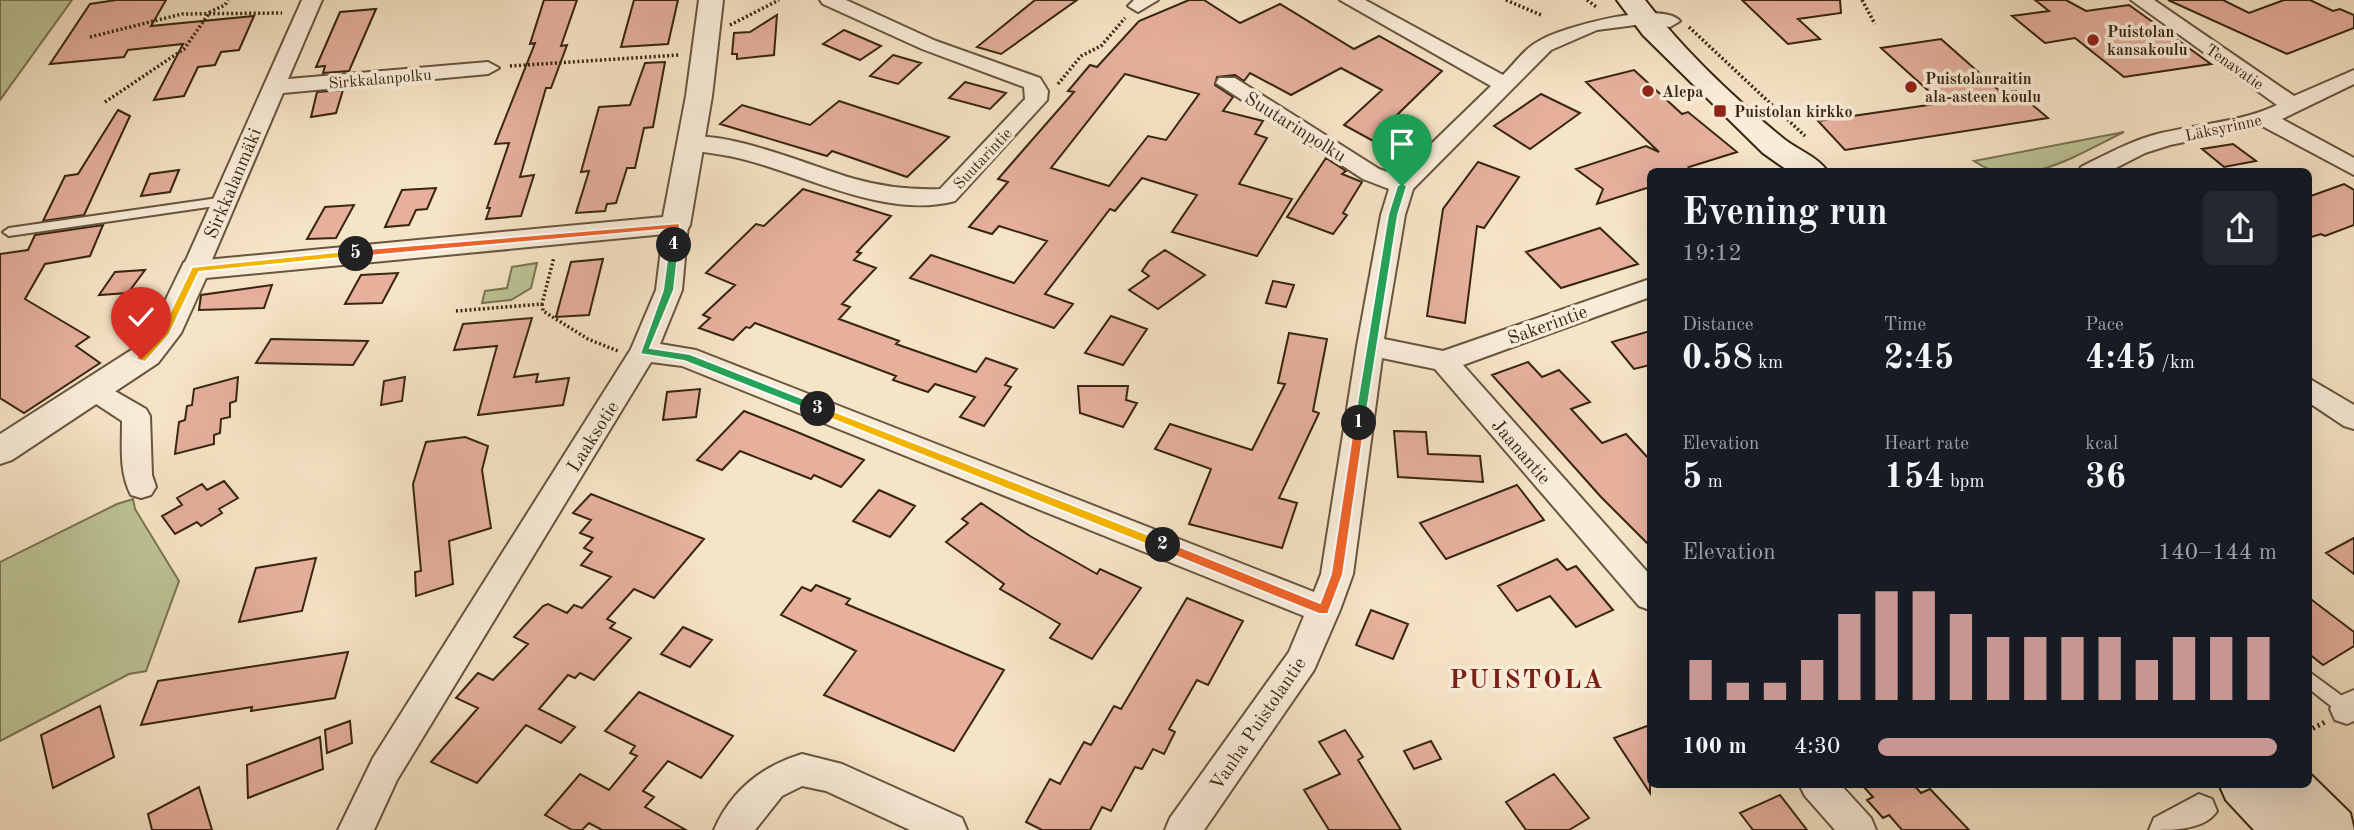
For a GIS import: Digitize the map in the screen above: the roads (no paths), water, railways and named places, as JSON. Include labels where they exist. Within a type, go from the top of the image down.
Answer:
[{"type":"main road","points":[[1656,15],[1774,146],[1811,160]]},
{"type":"main road","points":[[2247,788],[2287,830]]},
{"type":"main road","points":[[2291,788],[2332,830]]},
{"type":"street","name":"Laaksotie","points":[[356,830],[385,769],[636,352],[669,290],[676,225],[691,144],[711,0]]},
{"type":"street","name":"Suutarintie","points":[[691,144],[723,146],[907,199],[947,197],[1036,100],[1037,90],[1032,83],[929,45],[830,0]]},
{"type":"street","points":[[1350,0],[1504,84]]},
{"type":"street","name":"Tenavatie","points":[[2141,0],[2295,107]]},
{"type":"street","name":"Sirkkalanmäki","points":[[1,450],[141,359],[158,344],[195,269],[309,6]]},
{"type":"street","name":"Vanha Puistolantie","points":[[1183,830],[1301,660],[1337,574],[1370,346],[1393,215],[1402,186],[1544,46],[1580,33],[1656,15]]},
{"type":"street","name":"Sirkkalanpolku","points":[[273,87],[488,68]]},
{"type":"street","name":"Läksyrinne","points":[[2098,168],[2137,148],[2165,139],[2265,119],[2295,107],[2354,76]]},
{"type":"street","name":"Suutarinpolku","points":[[1227,83],[1371,174],[1402,186]]},
{"type":"street","points":[[2265,119],[2354,168]]},
{"type":"street","points":[[195,269],[676,225]]},
{"type":"street","name":"Sakerintie","points":[[1444,361],[1647,289]]},
{"type":"street","points":[[1370,346],[1444,361]]},
{"type":"street","points":[[636,352],[686,357],[1324,610]]},
{"type":"street","name":"Jaanantie","points":[[1444,361],[1646,585]]},
{"type":"street","points":[[94,389],[136,416],[137,475],[141,487]]},
{"type":"street","points":[[2312,391],[2354,419]]},
{"type":"street","points":[[732,830],[770,784],[782,776],[802,770],[830,775],[949,830]]},
{"type":"street","points":[[1821,788],[1858,830]]},
{"type":"street","points":[[2167,830],[2199,811]]},
{"type":"lane","points":[[9,232],[225,201]]},
{"type":"lane","points":[[2312,681],[2351,707]]},
{"type":"place","name":"Puistolan kansakoulu","points":[[2093,40]]},
{"type":"place","name":"Puistolanraitin ala-asteen koulu","points":[[1911,87]]},
{"type":"place","name":"Alepa","points":[[1648,91]]},
{"type":"place","name":"Puistolan kirkko","points":[[1720,111]]},
{"type":"district","name":"PUISTOLA","points":[[1527,679]]}]
